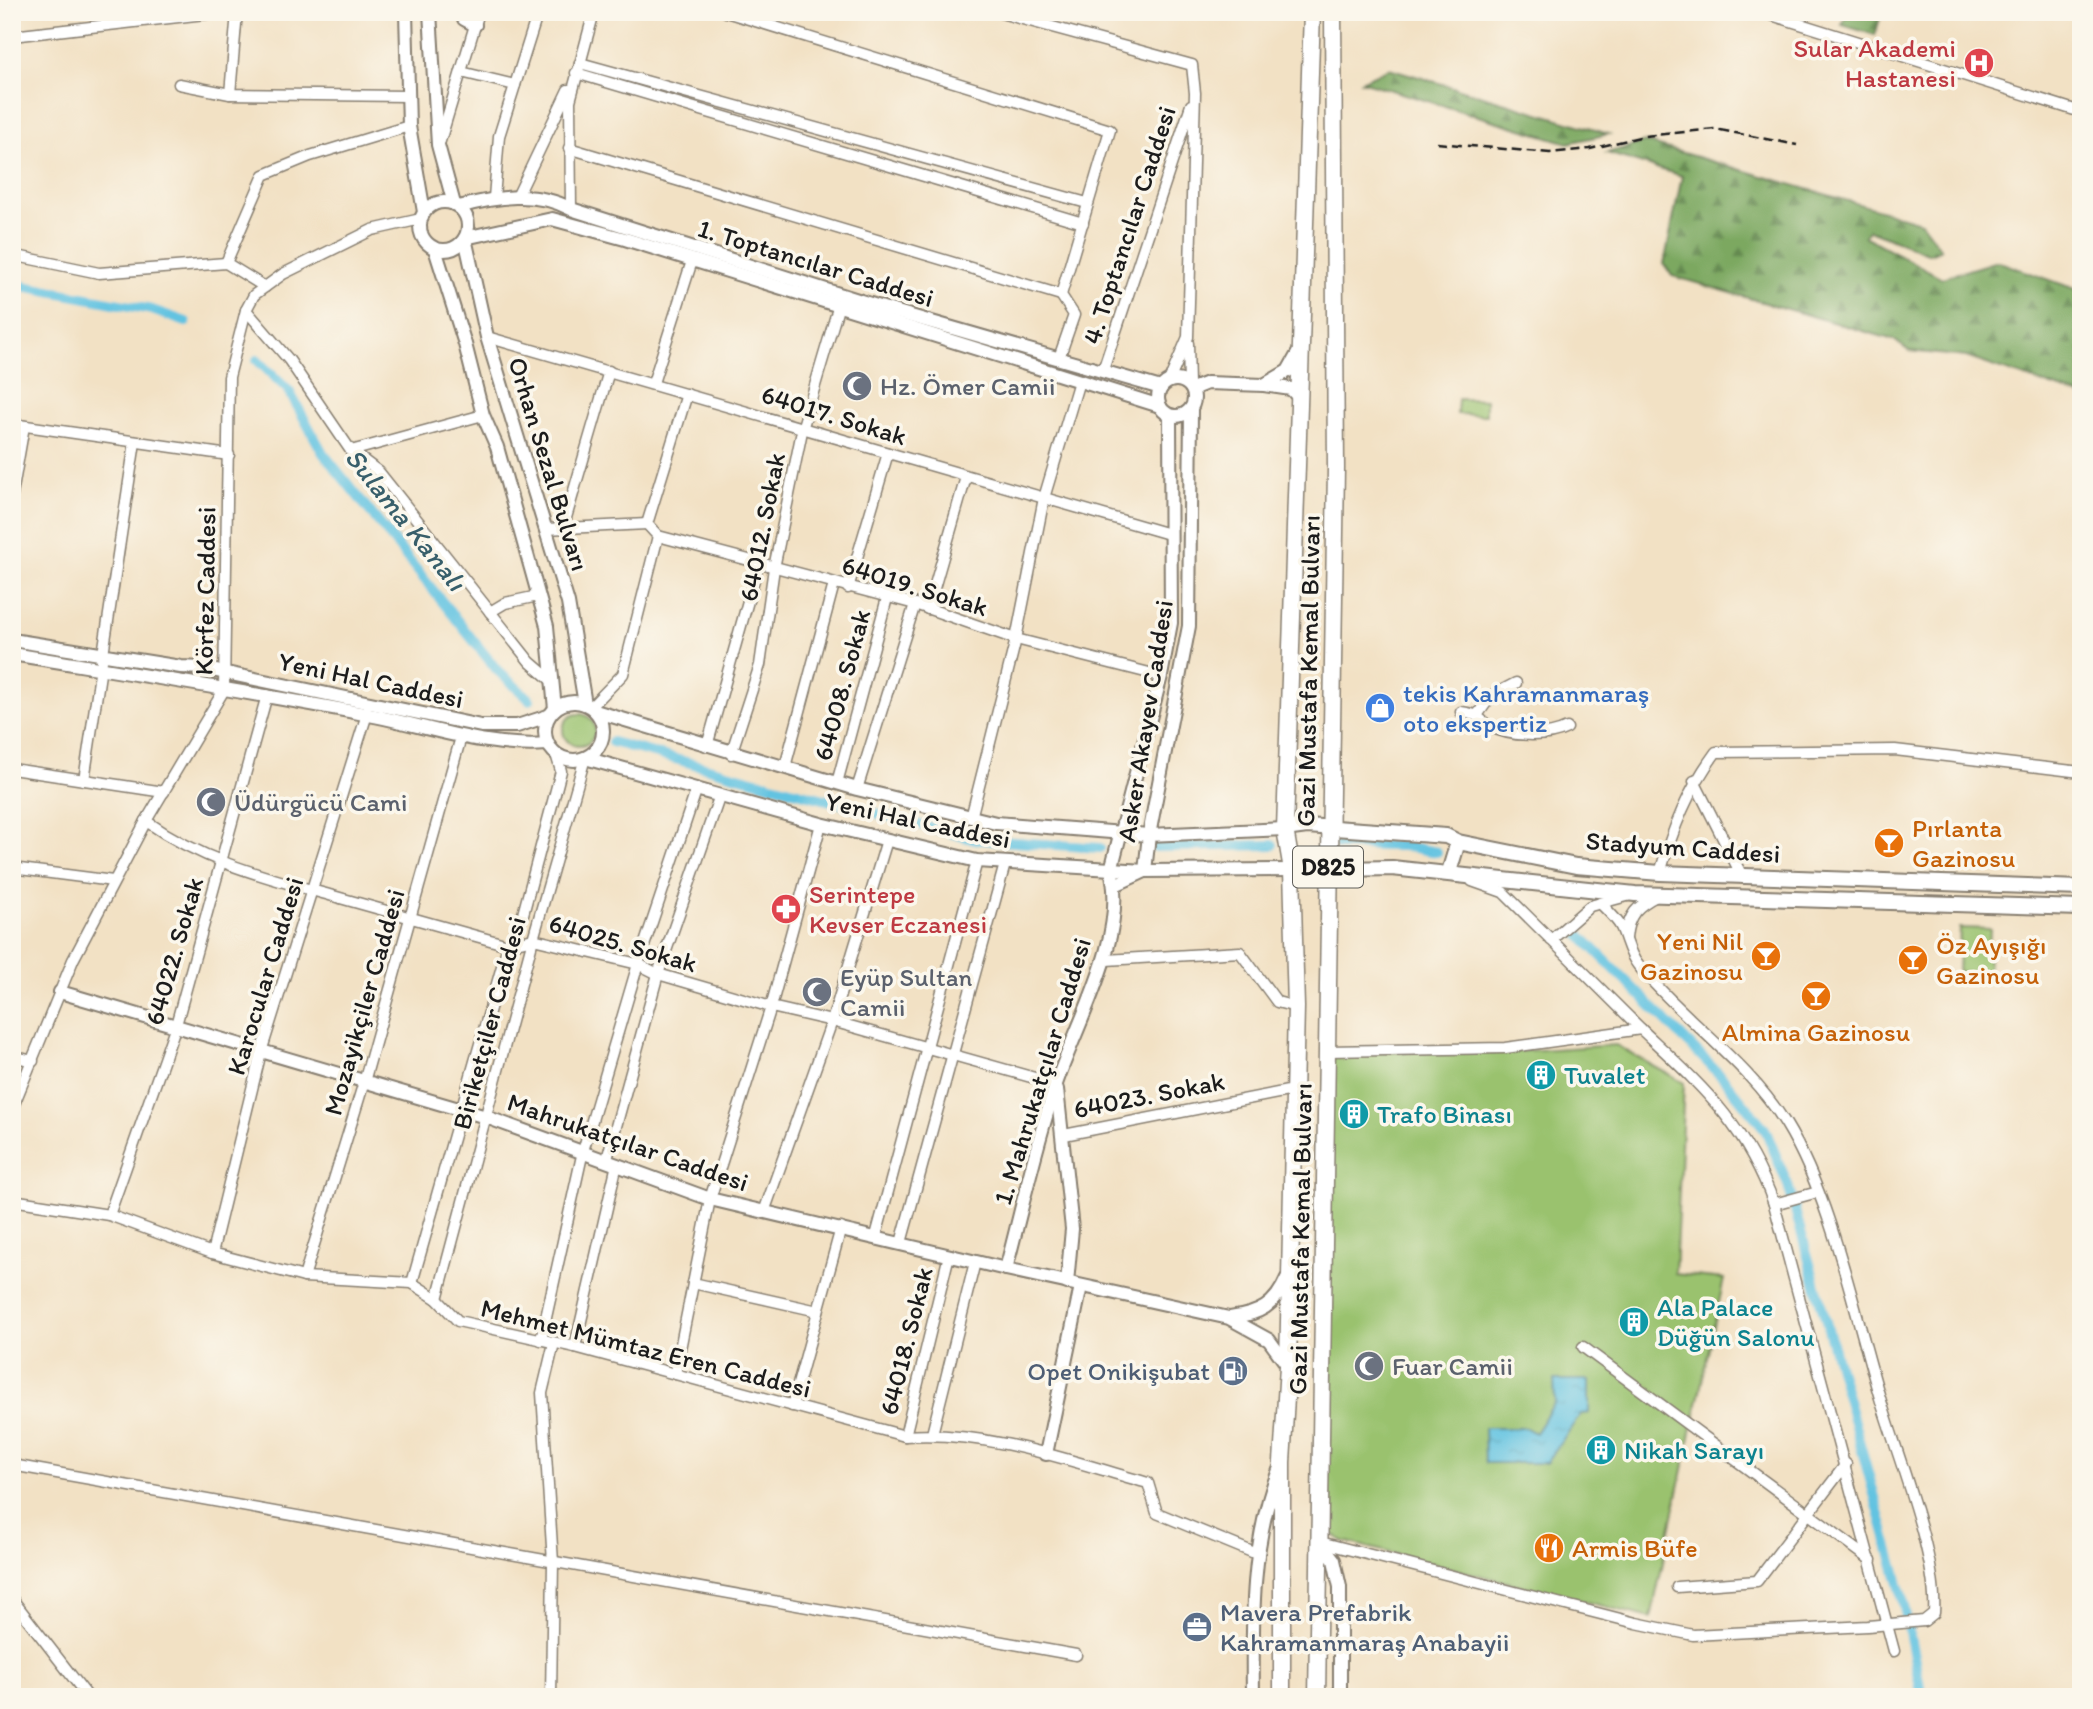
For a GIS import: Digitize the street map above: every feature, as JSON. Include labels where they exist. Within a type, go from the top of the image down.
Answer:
[{"type":"highway","name":"Gazi Mustafa Kemal Bulvarı","points":[[1282,1697],[1282,1462],[1288,1366],[1296,1007],[1292,870],[1285,829],[1312,12]]},
{"type":"highway","name":"Gazi Mustafa Kemal Bulvarı","points":[[1317,1697],[1336,468],[1333,12]]},
{"type":"main road","name":"Stadyum Caddesi","points":[[1285,829],[1307,826],[1446,836],[1458,842],[1576,866],[1660,873],[2081,888]]},
{"type":"main road","points":[[1449,872],[1458,842]]},
{"type":"main road","name":"Stadyum Caddesi","points":[[1292,870],[1392,868],[1635,894],[2081,908]]},
{"type":"street","points":[[12,36],[222,12]]},
{"type":"street","points":[[230,94],[237,12]]},
{"type":"street","name":"Orhan Sezal Bulvarı","points":[[406,12],[409,127],[422,215],[421,233],[435,248],[465,344],[483,415],[497,447],[547,626],[552,712],[545,725],[551,749]]},
{"type":"street","name":"Orhan Sezal Bulvarı","points":[[430,12],[438,145],[456,206],[467,218],[465,238],[486,337],[568,603],[590,707],[600,719],[603,737],[593,753],[585,758]]},
{"type":"street","points":[[438,145],[461,72],[469,22],[480,12]]},
{"type":"street","points":[[494,198],[499,136],[538,12]]},
{"type":"street","points":[[571,209],[570,101],[594,12]]},
{"type":"street","points":[[726,12],[1110,130],[1061,295]]},
{"type":"street","name":"Asker Akayev Caddesi","points":[[997,12],[1192,65],[1195,93],[1188,337],[1158,397],[1165,411],[1171,623],[1161,676],[1111,870]]},
{"type":"street","points":[[1762,12],[2081,112]]},
{"type":"street","points":[[517,197],[578,68]]},
{"type":"street","points":[[578,68],[1087,203]]},
{"type":"street","points":[[578,68],[1083,223]]},
{"type":"street","points":[[461,72],[515,85]]},
{"type":"street","points":[[179,84],[230,94],[407,96]]},
{"type":"street","name":"4. Toptancılar Caddesi","points":[[1102,370],[1195,93]]},
{"type":"street","points":[[226,263],[264,175],[310,156],[409,127]]},
{"type":"street","points":[[569,148],[1061,295],[1074,315],[1059,358]]},
{"type":"street","name":"1. Toptancılar Caddesi","points":[[456,206],[494,198],[555,200],[571,209],[883,308],[1102,370],[1165,384]]},
{"type":"street","points":[[552,219],[555,200]]},
{"type":"street","points":[[422,215],[436,203],[456,206]]},
{"type":"street","name":"Körfez Caddesi","points":[[12,1109],[60,992],[113,881],[224,690],[229,377],[246,310],[254,295],[283,274],[372,230],[422,215]]},
{"type":"street","name":"1. Toptancılar Caddesi","points":[[465,238],[552,219],[1079,381],[1165,411]]},
{"type":"street","points":[[435,248],[455,247],[465,238]]},
{"type":"street","points":[[12,255],[99,273],[226,263],[265,287]]},
{"type":"street","points":[[653,383],[692,261]]},
{"type":"street","name":"64012. Sokak","points":[[731,754],[760,665],[774,568],[803,426],[838,307]]},
{"type":"street","points":[[246,310],[289,360],[351,451],[379,472],[530,662],[552,681]]},
{"type":"street","name":"64017. Sokak","points":[[486,337],[803,426],[967,477],[1169,534]]},
{"type":"street","points":[[1188,337],[1191,387]]},
{"type":"street","points":[[1264,385],[1288,371],[1301,348]]},
{"type":"street","points":[[563,528],[609,371]]},
{"type":"street","points":[[1165,384],[1180,380],[1191,387],[1207,383],[1264,385],[1292,389],[1300,399]]},
{"type":"street","points":[[971,818],[1016,639],[1044,498],[1079,381]]},
{"type":"street","name":"Asker Akayev Caddesi","points":[[1145,871],[1149,835],[1189,626],[1191,410],[1195,400],[1191,387]]},
{"type":"street","points":[[646,524],[687,394]]},
{"type":"street","points":[[1165,411],[1183,415],[1191,410]]},
{"type":"street","points":[[351,451],[483,415]]},
{"type":"street","points":[[12,424],[229,455]]},
{"type":"street","points":[[12,495],[24,426]]},
{"type":"street","points":[[85,780],[135,442]]},
{"type":"street","points":[[848,588],[888,453]]},
{"type":"street","points":[[928,609],[967,477]]},
{"type":"street","points":[[546,528],[646,524],[658,536],[623,674],[590,707],[571,702],[552,712]]},
{"type":"street","name":"64019. Sokak","points":[[658,536],[915,604],[1016,639],[1161,676]]},
{"type":"street","points":[[708,746],[759,562]]},
{"type":"street","points":[[785,767],[834,584]]},
{"type":"street","points":[[490,612],[505,603],[538,596]]},
{"type":"street","name":"64008. Sokak","points":[[837,783],[887,598]]},
{"type":"street","points":[[857,789],[915,604]]},
{"type":"street","points":[[12,640],[101,662]]},
{"type":"street","points":[[12,654],[101,662]]},
{"type":"street","name":"Yeni Hal Caddesi","points":[[101,662],[225,672],[481,726],[517,726],[552,712]]},
{"type":"street","name":"Yeni Hal Caddesi","points":[[101,662],[224,690],[267,695],[367,714],[461,737],[551,749]]},
{"type":"street","points":[[1478,714],[1491,696],[1516,683]]},
{"type":"street","name":"64022. Sokak","points":[[109,1215],[176,1025],[267,695]]},
{"type":"street","name":"Yeni Hal Caddesi","points":[[590,707],[731,754],[857,789],[996,823],[1149,835],[1285,829]]},
{"type":"street","points":[[1461,712],[1478,714],[1490,726],[1518,732],[1550,734],[1567,728]]},
{"type":"street","name":"Karocular Caddesi","points":[[212,1253],[261,1052],[367,714]]},
{"type":"street","name":"Mozayikçiler Caddesi","points":[[304,1277],[364,1082],[461,737]]},
{"type":"street","points":[[551,749],[570,760],[585,758]]},
{"type":"street","name":"Biriketçiler Caddesi","points":[[412,1283],[508,945],[522,918],[561,771],[551,749]]},
{"type":"street","points":[[1660,873],[1674,825],[1694,781],[1716,752],[1895,750],[2081,772]]},
{"type":"street","name":"Yeni Hal Caddesi","points":[[585,758],[821,824],[977,861],[1145,871],[1292,870]]},
{"type":"street","name":"Biriketçiler Caddesi","points":[[437,1299],[533,939],[585,758]]},
{"type":"street","points":[[12,768],[164,792]]},
{"type":"street","points":[[1694,781],[1743,878]]},
{"type":"street","points":[[541,1340],[583,1151],[638,964],[696,791]]},
{"type":"street","points":[[575,1347],[612,1161],[658,974],[720,795]]},
{"type":"street","name":"64025. Sokak","points":[[146,821],[179,844],[221,863],[314,890],[508,945],[533,939],[638,964],[658,974],[771,1007],[927,1046],[1056,1084]]},
{"type":"street","points":[[675,1374],[710,1199],[771,1007],[821,824]]},
{"type":"street","points":[[764,1212],[832,1021],[887,840]]},
{"type":"street","points":[[876,1236],[977,861]]},
{"type":"street","points":[[901,1242],[1004,864]]},
{"type":"street","points":[[12,868],[113,881]]},
{"type":"street","name":"1. Mahrukatçılar Caddesi","points":[[1006,1269],[1056,1084],[1106,960],[1115,885],[1111,870]]},
{"type":"street","points":[[1115,885],[1145,871]]},
{"type":"street","points":[[1449,872],[1503,892],[1725,1112],[1750,1146],[1774,1204],[1871,1560],[1893,1623],[1894,1651]]},
{"type":"street","points":[[1551,940],[1590,906],[1635,894]]},
{"type":"street","points":[[1626,942],[1630,915],[1638,905],[1659,894]]},
{"type":"street","points":[[1320,1542],[1636,1623],[1693,1635],[1924,1621],[1934,1613],[1935,1599],[1926,1554],[1818,1192],[1785,1121],[1743,1071],[1637,964],[1620,925],[1600,903]]},
{"type":"street","points":[[1106,960],[1240,952],[1277,1002],[1296,1007]]},
{"type":"street","name":"Mahrukatçılar Caddesi","points":[[60,992],[486,1117],[710,1199],[876,1236],[975,1262],[1229,1318],[1269,1340],[1288,1366]]},
{"type":"street","points":[[1326,1051],[1505,1048],[1641,1029]]},
{"type":"street","points":[[12,1056],[33,1061]]},
{"type":"street","name":"64023. Sokak","points":[[1056,1084],[1064,1135],[1293,1090]]},
{"type":"street","points":[[1064,1135],[1072,1229],[1067,1283]]},
{"type":"street","points":[[1774,1204],[1818,1192]]},
{"type":"street","name":"Mehmet Mümtaz Eren Caddesi","points":[[12,1200],[109,1215],[212,1253],[304,1277],[412,1283],[437,1299],[458,1321],[575,1347],[905,1436],[950,1434],[1046,1454],[1148,1483],[1157,1513],[1257,1554]]},
{"type":"street","points":[[792,1406],[841,1228]]},
{"type":"street","name":"64018. Sokak","points":[[905,1436],[948,1255]]},
{"type":"street","points":[[932,1434],[975,1262]]},
{"type":"street","name":"Mahrukatçılar Caddesi","points":[[1229,1318],[1254,1315],[1272,1305],[1280,1295],[1290,1272]]},
{"type":"street","points":[[693,1283],[818,1311]]},
{"type":"street","points":[[1046,1454],[1081,1286]]},
{"type":"street","points":[[551,1697],[554,1562],[542,1393],[554,1343]]},
{"type":"street","points":[[1583,1347],[1871,1560]]},
{"type":"street","name":"Gazi Mustafa Kemal Bulvarı","points":[[1252,1697],[1257,1554],[1266,1503],[1282,1462]]},
{"type":"street","points":[[1678,1587],[1757,1581],[1846,1464]]},
{"type":"street","points":[[12,1465],[1076,1655]]},
{"type":"street","name":"Gazi Mustafa Kemal Bulvarı","points":[[1320,1542],[1334,1560],[1340,1587],[1340,1697]]},
{"type":"street","points":[[12,1599],[88,1697]]},
{"type":"green space","points":[[1848,12],[1882,12],[1875,35],[1842,25]]},
{"type":"green space","points":[[1389,68],[1609,134],[1568,143],[1361,81]]},
{"type":"green space","points":[[1645,142],[1921,222],[1941,249],[1930,254],[1869,230],[1864,236],[1942,278],[1997,261],[2081,291],[2081,396],[1966,357],[1909,351],[1894,340],[1672,276],[1664,264],[1682,176],[1607,153]]},
{"type":"green space","points":[[1458,399],[1486,400],[1486,415],[1457,414]]},
{"type":"green space","points":[[579,714],[590,719],[595,730],[590,741],[579,746],[568,741],[563,730],[568,719]]},
{"type":"green space","points":[[1960,928],[1990,929],[1988,973],[1958,972]]},
{"type":"green space","points":[[1616,1045],[1684,1083],[1675,1274],[1724,1279],[1651,1618],[1343,1541],[1324,1529],[1327,1051],[1506,1052]]},
{"type":"water","points":[[1554,1380],[1589,1380],[1589,1413],[1581,1414],[1546,1463],[1485,1463],[1484,1428],[1526,1428],[1535,1433],[1555,1402]]},
{"type":"waterway","name":"Sulama Kanalı","points":[[12,284],[152,310],[186,322]]},
{"type":"waterway","name":"Sulama Kanalı","points":[[257,360],[289,391],[323,453],[497,670],[530,700]]},
{"type":"waterway","points":[[612,742],[972,839],[1100,848]]},
{"type":"waterway","points":[[1154,847],[1273,845]]},
{"type":"waterway","points":[[1339,845],[1404,846],[1437,852]]},
{"type":"waterway","points":[[1578,933],[1723,1078],[1765,1129],[1788,1185],[1901,1591],[1922,1697]]},
{"type":"railway","points":[[1437,143],[1550,153],[1590,149],[1644,136],[1715,129],[1797,145]]},
{"type":"place","name":"Sular Akademi Hastanesi","points":[[1979,63]]},
{"type":"place","name":"Hz. Ömer Camii","points":[[857,386]]},
{"type":"place","name":"tekis Kahramanmaraş oto ekspertiz","points":[[1380,708]]},
{"type":"place","name":"Üdürgücü Cami","points":[[211,802]]},
{"type":"place","name":"Pırlanta Gazinosu","points":[[1889,843]]},
{"type":"place","name":"Serintepe Kevser Eczanesi","points":[[786,909]]},
{"type":"place","name":"Yeni Nil Gazinosu","points":[[1766,956]]},
{"type":"place","name":"Öz Ayışığı Gazinosu","points":[[1913,960]]},
{"type":"place","name":"Eyüp Sultan Camii","points":[[817,992]]},
{"type":"place","name":"Almina Gazinosu","points":[[1816,996]]},
{"type":"place","name":"Tuvalet","points":[[1541,1075]]},
{"type":"place","name":"Trafo Binası","points":[[1354,1114]]},
{"type":"place","name":"Ala Palace Düğün Salonu","points":[[1634,1322]]},
{"type":"place","name":"Fuar Camii","points":[[1369,1366]]},
{"type":"place","name":"Opet Onikişubat","points":[[1233,1371]]},
{"type":"place","name":"Nikah Sarayı","points":[[1601,1450]]},
{"type":"place","name":"Armis Büfe","points":[[1549,1548]]},
{"type":"place","name":"Mavera Prefabrik Kahramanmaraş Anabayii","points":[[1197,1627]]}]
